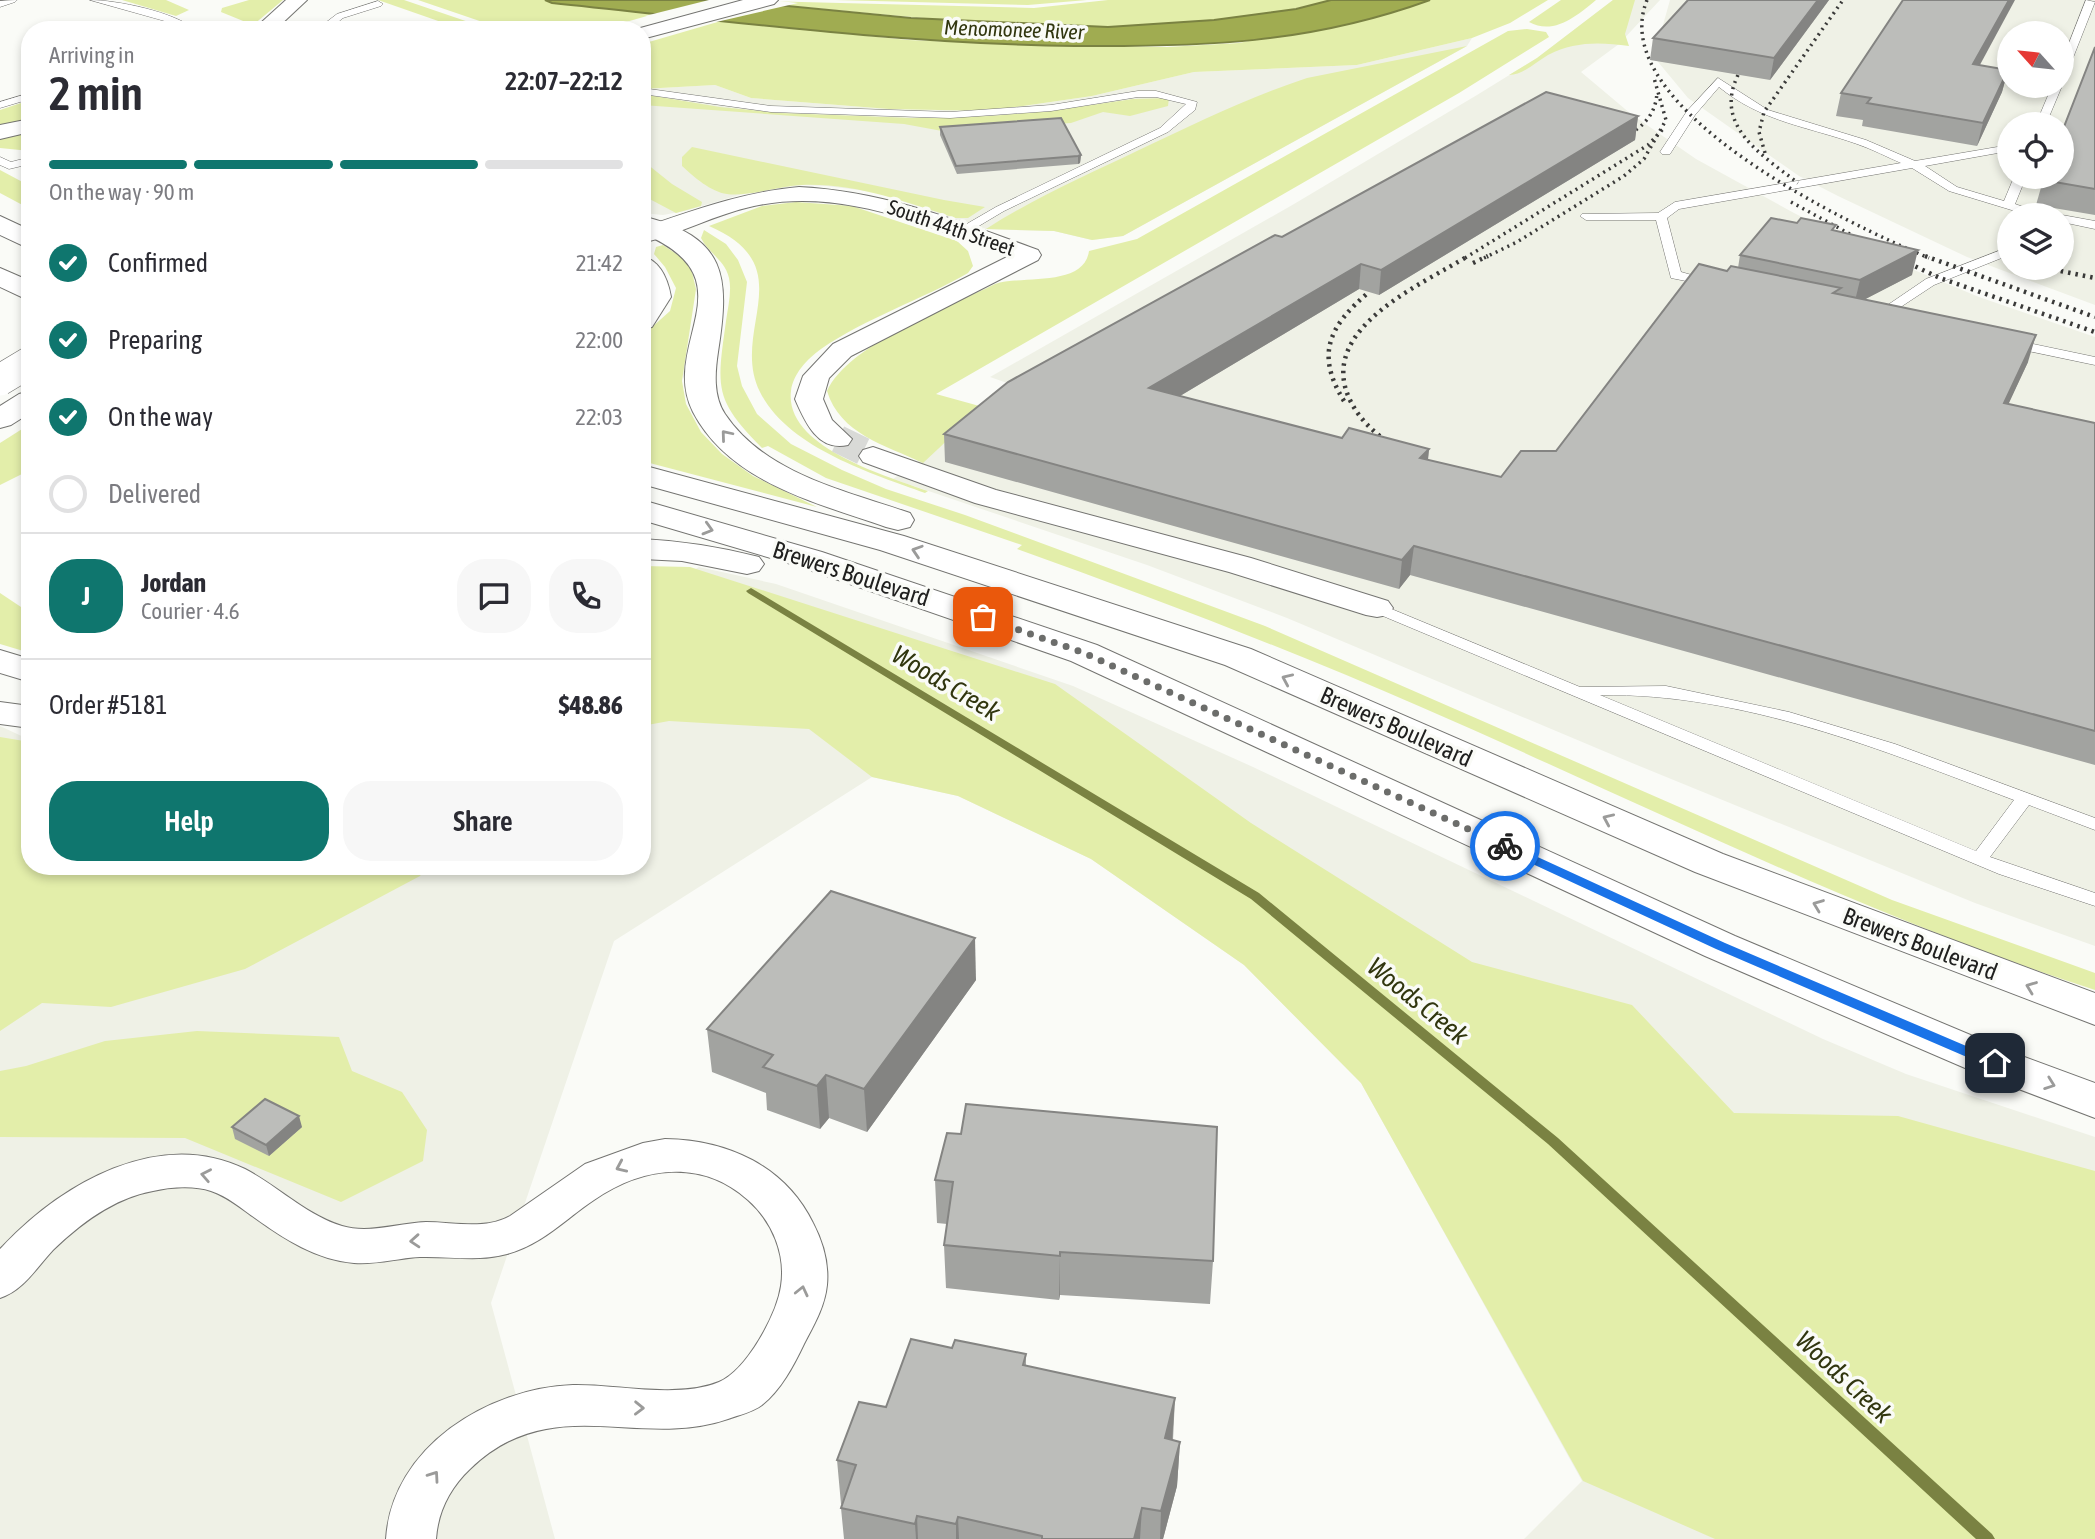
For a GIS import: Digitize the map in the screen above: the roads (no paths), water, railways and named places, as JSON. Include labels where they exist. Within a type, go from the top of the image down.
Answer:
[{"type":"main road","points":[[651,31],[767,0]]},
{"type":"main road","points":[[0,224],[21,236]]},
{"type":"main road","points":[[651,231],[683,242],[701,260],[711,279],[713,294],[701,379],[703,397],[709,414],[738,449],[802,485],[1038,570],[1238,657]]},
{"type":"main road","points":[[0,276],[21,288]]},
{"type":"main road","points":[[651,276],[657,297],[651,307]]},
{"type":"main road","points":[[0,380],[21,367]]},
{"type":"main road","points":[[1,419],[21,406]]},
{"type":"main road","name":"Brewers Boulevard","points":[[651,476],[892,543],[1238,657],[1709,863],[2095,1010]]},
{"type":"main road","name":"Brewers Boulevard","points":[[651,513],[810,559],[1084,653],[1720,946],[1995,1063],[2095,1101]]},
{"type":"main road","points":[[651,549],[682,551],[790,574],[1088,670],[1250,728]]},
{"type":"main road","points":[[0,661],[21,669]]},
{"type":"main road","points":[[0,675],[21,673]]},
{"type":"main road","points":[[0,713],[21,716]]},
{"type":"street","points":[[273,21],[297,0]]},
{"type":"street","points":[[2,132],[21,127]]},
{"type":"street","name":"South 44th Street","points":[[651,229],[762,198],[812,193],[869,200],[1029,255],[862,338],[827,362],[816,376],[809,398],[820,424],[838,439]]},
{"type":"street","points":[[873,456],[929,480],[985,497],[1262,570],[1377,608]]},
{"type":"street","points":[[0,1280],[41,1234],[79,1203],[108,1186],[159,1171],[194,1172],[228,1179],[309,1230],[341,1244],[368,1246],[414,1240],[502,1239],[536,1225],[579,1188],[624,1164],[652,1156],[687,1153],[732,1166],[770,1191],[797,1231],[805,1277],[797,1313],[774,1357],[743,1394],[698,1409],[568,1406],[545,1408],[502,1422],[463,1445],[443,1463],[416,1508],[411,1539]]},
{"type":"lane","points":[[0,4],[12,0]]},
{"type":"lane","points":[[95,0],[174,21]]},
{"type":"lane","points":[[2074,43],[2091,0]]},
{"type":"lane","points":[[333,21],[340,16],[379,4]]},
{"type":"lane","points":[[1666,152],[1691,113],[1718,81],[1743,101],[1764,112],[1861,142],[1917,166],[1953,188],[1999,203]]},
{"type":"lane","points":[[651,92],[771,110],[937,115],[1016,112],[1138,94],[1156,94],[1192,102],[1191,108],[1164,130],[1000,209],[962,232]]},
{"type":"lane","points":[[0,106],[21,99]]},
{"type":"lane","points":[[1586,216],[1661,217],[1675,206],[1997,150]]},
{"type":"lane","points":[[0,160],[9,166],[21,163]]},
{"type":"lane","points":[[1661,217],[1675,275],[1730,286]]},
{"type":"lane","points":[[1866,312],[1886,316],[1930,282],[1997,256]]},
{"type":"lane","points":[[2001,341],[2095,361]]},
{"type":"lane","points":[[1377,608],[1979,859],[2095,900]]},
{"type":"lane","points":[[1575,690],[1674,692],[1732,704],[1877,744],[2095,824]]},
{"type":"lane","points":[[1979,859],[2025,798]]},
{"type":"water","name":"Menomonee River","points":[[545,0],[727,0],[911,18],[1108,27],[1214,20],[1296,9],[1331,0],[1430,0],[1341,26],[1255,40],[1075,46],[878,36],[552,3]]},
{"type":"waterway","name":"Woods Creek","points":[[751,591],[1255,896],[1553,1141],[1987,1539]]},
{"type":"tunnel","points":[[838,439],[873,456]]},
{"type":"railway","points":[[1647,0],[1643,41],[1662,81],[1697,121],[1743,158],[1794,191],[1929,258]]},
{"type":"railway","points":[[1765,153],[1759,132],[1764,112],[1843,0]]},
{"type":"railway","points":[[1738,75],[1732,93],[1732,109],[1737,124],[1745,138],[1757,150],[1798,183]]},
{"type":"railway","points":[[1654,78],[1666,120],[1658,135]]},
{"type":"railway","points":[[1625,137],[1648,119],[1657,92]]},
{"type":"railway","points":[[1658,135],[1663,129]]},
{"type":"railway","points":[[1465,258],[1648,145],[1658,135]]},
{"type":"railway","points":[[1484,258],[1517,242],[1624,176],[1644,159],[1658,135]]},
{"type":"railway","points":[[1791,202],[1870,245]]},
{"type":"railway","points":[[1392,445],[1367,424],[1349,398],[1343,373],[1348,350],[1361,330],[1379,312],[1402,295],[1468,256]]},
{"type":"railway","points":[[1473,263],[1488,256]]},
{"type":"railway","points":[[1925,256],[2095,317]]},
{"type":"railway","points":[[1895,257],[1940,278],[2095,332]]},
{"type":"railway","points":[[2074,274],[2095,278]]},
{"type":"railway","points":[[1344,401],[1330,369],[1331,342],[1344,317],[1369,292]]}]
